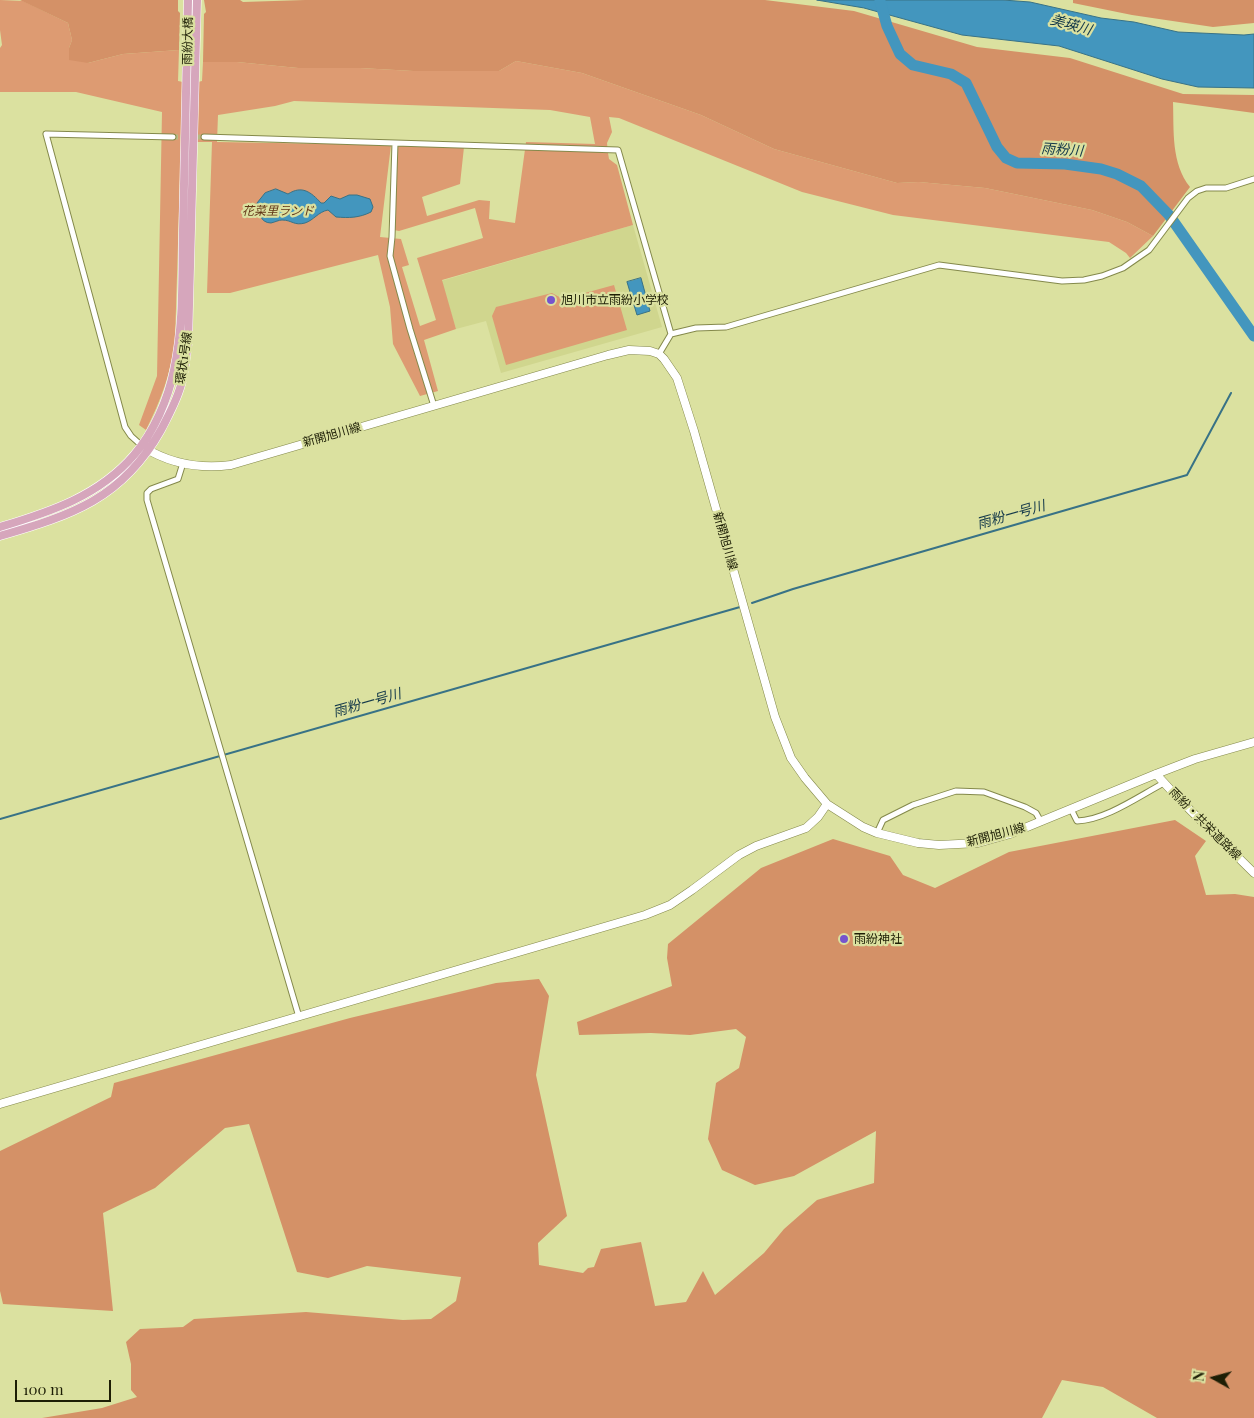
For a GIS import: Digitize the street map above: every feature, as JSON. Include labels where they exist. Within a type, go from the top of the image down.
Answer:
[{"type":"main road","name":"雨紛大橋","points":[[188,0],[191,82]]},
{"type":"main road","name":"雨紛大橋","points":[[191,82],[197,0]]},
{"type":"main road","name":"環状1号線","points":[[0,527],[40,515],[76,500],[96,488],[115,473],[141,446],[159,414],[174,371],[179,342],[191,82]]},
{"type":"main road","name":"環状1号線","points":[[0,536],[46,523],[83,507],[120,483],[149,451],[176,400],[182,381],[188,343],[191,82]]},
{"type":"main road","name":"新開旭川線","points":[[141,446],[149,451],[183,463],[212,467],[231,465],[629,350],[650,350],[658,354],[670,365],[677,378],[694,431],[774,716],[784,743],[791,758],[805,778],[827,804],[863,827],[877,833],[918,843],[959,845],[978,843],[1010,834],[1196,759],[1254,742]]},
{"type":"main road","name":"雨紛・共栄道路線","points":[[1156,774],[1254,873]]},
{"type":"main road","points":[[0,1104],[645,915],[670,905],[739,855],[756,846],[806,828],[818,817],[827,804]]},
{"type":"street","points":[[141,446],[125,427],[46,134],[173,137]]},
{"type":"street","points":[[204,137],[618,150],[671,334]]},
{"type":"street","points":[[395,143],[390,256],[434,406]]},
{"type":"street","points":[[658,354],[671,334],[696,328],[726,327],[939,265],[1053,280],[1084,280],[1102,276],[1123,268],[1153,246],[1188,198],[1197,191],[1206,188],[1226,188],[1254,179]]},
{"type":"street","points":[[183,463],[178,479],[151,489],[147,500],[298,1018]]},
{"type":"street","points":[[1071,809],[1077,821],[1087,821],[1164,783]]},
{"type":"street","points":[[877,833],[883,820],[913,806],[956,791],[984,792],[1009,801],[1036,813],[1041,822]]},
{"type":"shaded area","points":[[20,0],[178,0],[178,11],[180,13],[179,50],[123,54],[88,63],[69,60],[69,48],[72,40],[68,23]]},
{"type":"shaded area","points":[[204,0],[240,0],[243,2],[305,0],[765,0],[854,11],[977,47],[1070,58],[1183,94],[1254,95],[1254,113],[1173,102],[1175,146],[1179,168],[1190,187],[1153,236],[1127,222],[1092,210],[985,188],[919,182],[897,183],[774,149],[701,115],[582,73],[516,61],[499,71],[298,68],[237,62],[203,62],[204,14],[206,12]]},
{"type":"shaded area","points":[[1073,0],[1254,0],[1254,23],[1213,27],[1132,15],[1073,3]]},
{"type":"shaded area","name":"旭川市立雨紛小学校","points":[[633,225],[662,327],[501,373],[486,321],[456,329],[441,281]]},
{"type":"shaded area","points":[[1175,820],[1206,841],[1195,856],[1206,895],[1235,894],[1254,897],[1254,1418],[1157,1418],[1103,1387],[1062,1380],[1042,1418],[42,1418],[102,1408],[137,1397],[131,1390],[131,1364],[126,1342],[140,1329],[183,1327],[194,1319],[306,1312],[403,1320],[431,1319],[456,1301],[461,1277],[367,1266],[328,1278],[297,1272],[249,1124],[225,1128],[155,1188],[103,1213],[113,1311],[3,1304],[0,1291],[0,1151],[111,1097],[114,1083],[350,1018],[496,983],[539,979],[549,996],[536,1075],[567,1216],[538,1243],[539,1265],[583,1273],[588,1268],[594,1267],[601,1249],[641,1242],[655,1306],[686,1302],[703,1271],[715,1295],[764,1253],[784,1229],[817,1200],[874,1183],[876,1131],[794,1176],[755,1185],[722,1170],[708,1139],[716,1083],[739,1068],[746,1037],[736,1029],[690,1035],[651,1033],[579,1035],[577,1022],[672,986],[667,958],[668,944],[761,868],[833,839],[890,856],[903,875],[935,888],[1009,852]]},
{"type":"green space","points":[[0,0],[23,1],[68,23],[72,40],[69,48],[88,63],[123,54],[179,50],[178,81],[183,82],[175,340],[165,386],[146,430],[139,425],[157,376],[162,112],[76,92],[0,92],[0,48],[2,45]]},
{"type":"green space","name":"花菜里ランド","points":[[516,61],[582,73],[701,115],[774,149],[897,183],[919,182],[985,188],[1092,210],[1127,222],[1153,236],[1130,258],[1126,253],[1109,242],[893,215],[802,192],[619,118],[609,117],[612,132],[607,143],[609,159],[617,165],[633,225],[442,280],[456,329],[424,340],[438,391],[420,396],[393,344],[390,307],[378,255],[230,293],[207,293],[212,142],[196,142],[198,82],[202,81],[203,62],[237,62],[298,68],[499,71]],"holes":[[[294,101],[550,110],[590,117],[595,144],[526,142],[515,223],[489,219],[490,201],[479,200],[427,216],[422,197],[460,184],[464,147],[401,145],[397,148],[394,230],[399,231],[475,208],[483,238],[417,258],[436,320],[420,326],[402,267],[409,265],[401,239],[380,237],[391,145],[217,142],[218,115]]]},
{"type":"green space","points":[[614,285],[627,330],[506,365],[492,316],[496,307],[552,293],[563,299]]},
{"type":"water","name":"美瑛川","points":[[817,0],[1003,0],[1030,2],[1101,18],[1134,22],[1178,32],[1254,34],[1254,88],[1198,87],[1162,79],[1059,46],[962,35],[864,8]]},
{"type":"water","points":[[276,189],[288,194],[298,190],[306,191],[321,203],[324,203],[331,196],[340,199],[349,195],[357,195],[370,199],[373,207],[371,212],[354,217],[336,217],[328,210],[321,212],[305,223],[298,224],[282,220],[271,223],[262,219],[257,203],[265,193]]},
{"type":"water","points":[[641,278],[650,311],[637,315],[627,282]]},
{"type":"waterway","name":"雨粉川","points":[[880,1],[887,26],[900,54],[913,65],[951,74],[966,83],[997,147],[1006,158],[1017,163],[1065,164],[1101,169],[1117,174],[1141,186],[1169,215],[1254,336]]},
{"type":"waterway","name":"雨粉一号川","points":[[752,603],[793,589],[1187,475],[1231,393]]},
{"type":"waterway","name":"雨粉一号川","points":[[0,819],[740,607]]},
{"type":"tunnel","points":[[173,137],[204,137]]},
{"type":"place","name":"旭川市立雨紛小学校","points":[[551,300]]},
{"type":"place","name":"雨紛神社","points":[[844,939]]}]
